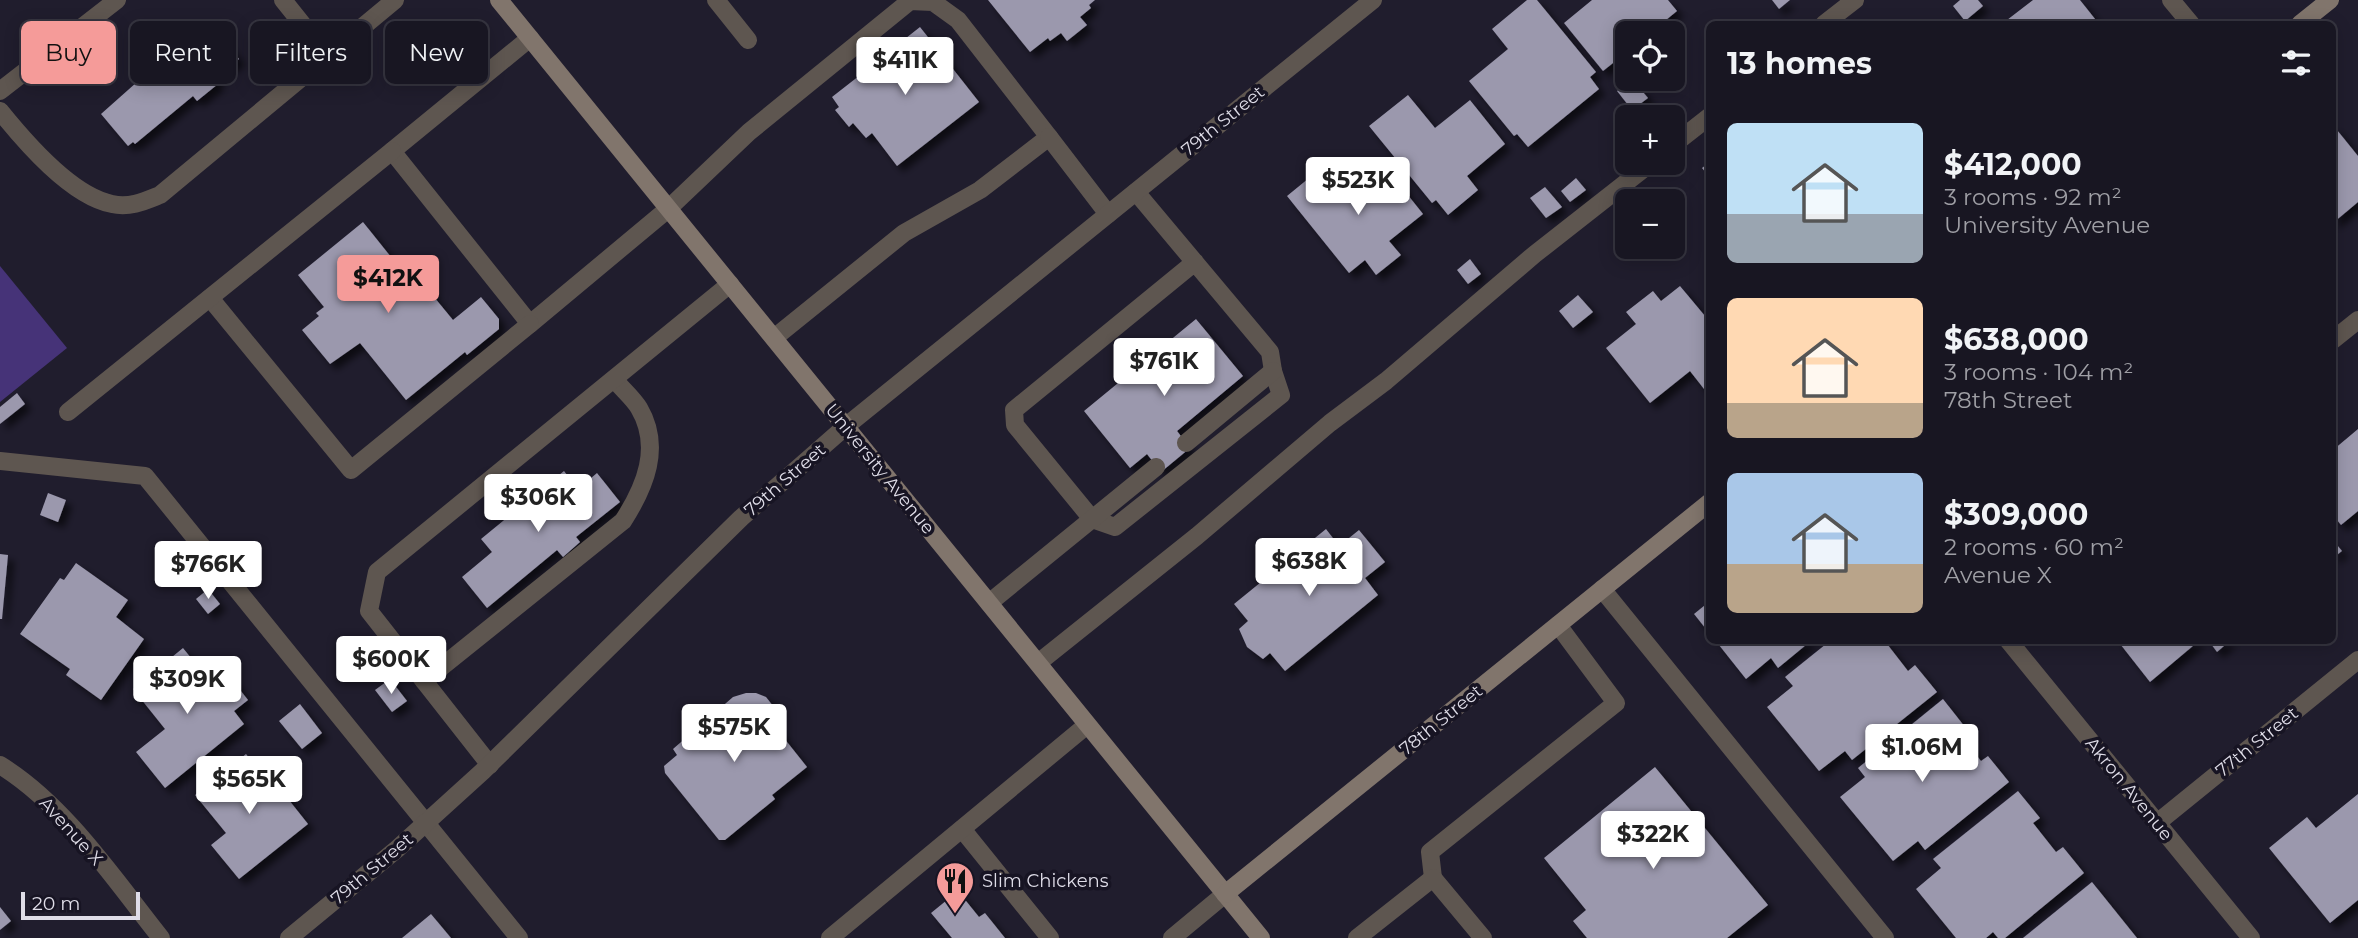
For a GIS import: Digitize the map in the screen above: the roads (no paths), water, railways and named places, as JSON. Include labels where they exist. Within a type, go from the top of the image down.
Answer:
[{"type":"main road","name":"University Avenue","points":[[499,0],[1261,938]]},
{"type":"main road","points":[[2304,21],[2330,0]]},
{"type":"main road","name":"78th Street","points":[[1225,894],[1706,505]]},
{"type":"street","points":[[0,91],[117,0]]},
{"type":"street","points":[[283,0],[300,21]]},
{"type":"street","points":[[369,21],[395,0]]},
{"type":"street","points":[[716,0],[748,40]]},
{"type":"street","points":[[210,298],[351,470],[668,209],[749,132],[910,0],[933,2],[958,20],[1108,215]]},
{"type":"street","name":"79th Street","points":[[289,938],[426,823],[490,765],[741,518],[845,427],[1373,0]]},
{"type":"street","points":[[1828,21],[1854,0]]},
{"type":"street","points":[[2171,0],[2188,21]]},
{"type":"street","points":[[68,412],[530,38]]},
{"type":"street","points":[[0,111],[47,165],[88,194],[112,204],[137,205],[160,195],[292,84]]},
{"type":"street","points":[[1685,136],[1706,119]]},
{"type":"street","points":[[774,338],[904,233],[980,190],[1049,137]]},
{"type":"street","points":[[392,151],[530,324]]},
{"type":"street","points":[[1038,663],[1196,536],[1330,423],[1386,382],[1535,254],[1636,175]]},
{"type":"street","points":[[1136,191],[1270,352],[1281,395],[1115,527],[1092,519],[1015,425],[1014,410],[1195,262]]},
{"type":"street","points":[[490,765],[369,611],[377,572],[730,285]]},
{"type":"street","points":[[2336,338],[2358,320]]},
{"type":"street","points":[[1186,443],[1273,371]]},
{"type":"street","points":[[424,681],[623,521],[638,497],[649,470],[648,433],[639,408],[614,379]]},
{"type":"street","points":[[0,461],[145,476],[519,938]]},
{"type":"street","points":[[989,603],[1156,467]]},
{"type":"street","points":[[1602,589],[1885,938]]},
{"type":"street","points":[[1483,938],[1433,878],[1430,852],[1616,703],[1558,625]]},
{"type":"street","name":"Akron Avenue","points":[[2011,644],[2251,938]]},
{"type":"street","name":"77th Street","points":[[2157,823],[2358,660]]},
{"type":"street","points":[[830,938],[1087,725]]},
{"type":"street","name":"Avenue X","points":[[0,765],[19,777],[65,820],[162,938]]},
{"type":"street","points":[[962,829],[1050,938]]},
{"type":"street","points":[[1357,938],[1433,878]]},
{"type":"street","name":"78th Street","points":[[1172,938],[1225,894]]},
{"type":"place","name":"Slim Chickens","points":[[955,915]]}]
